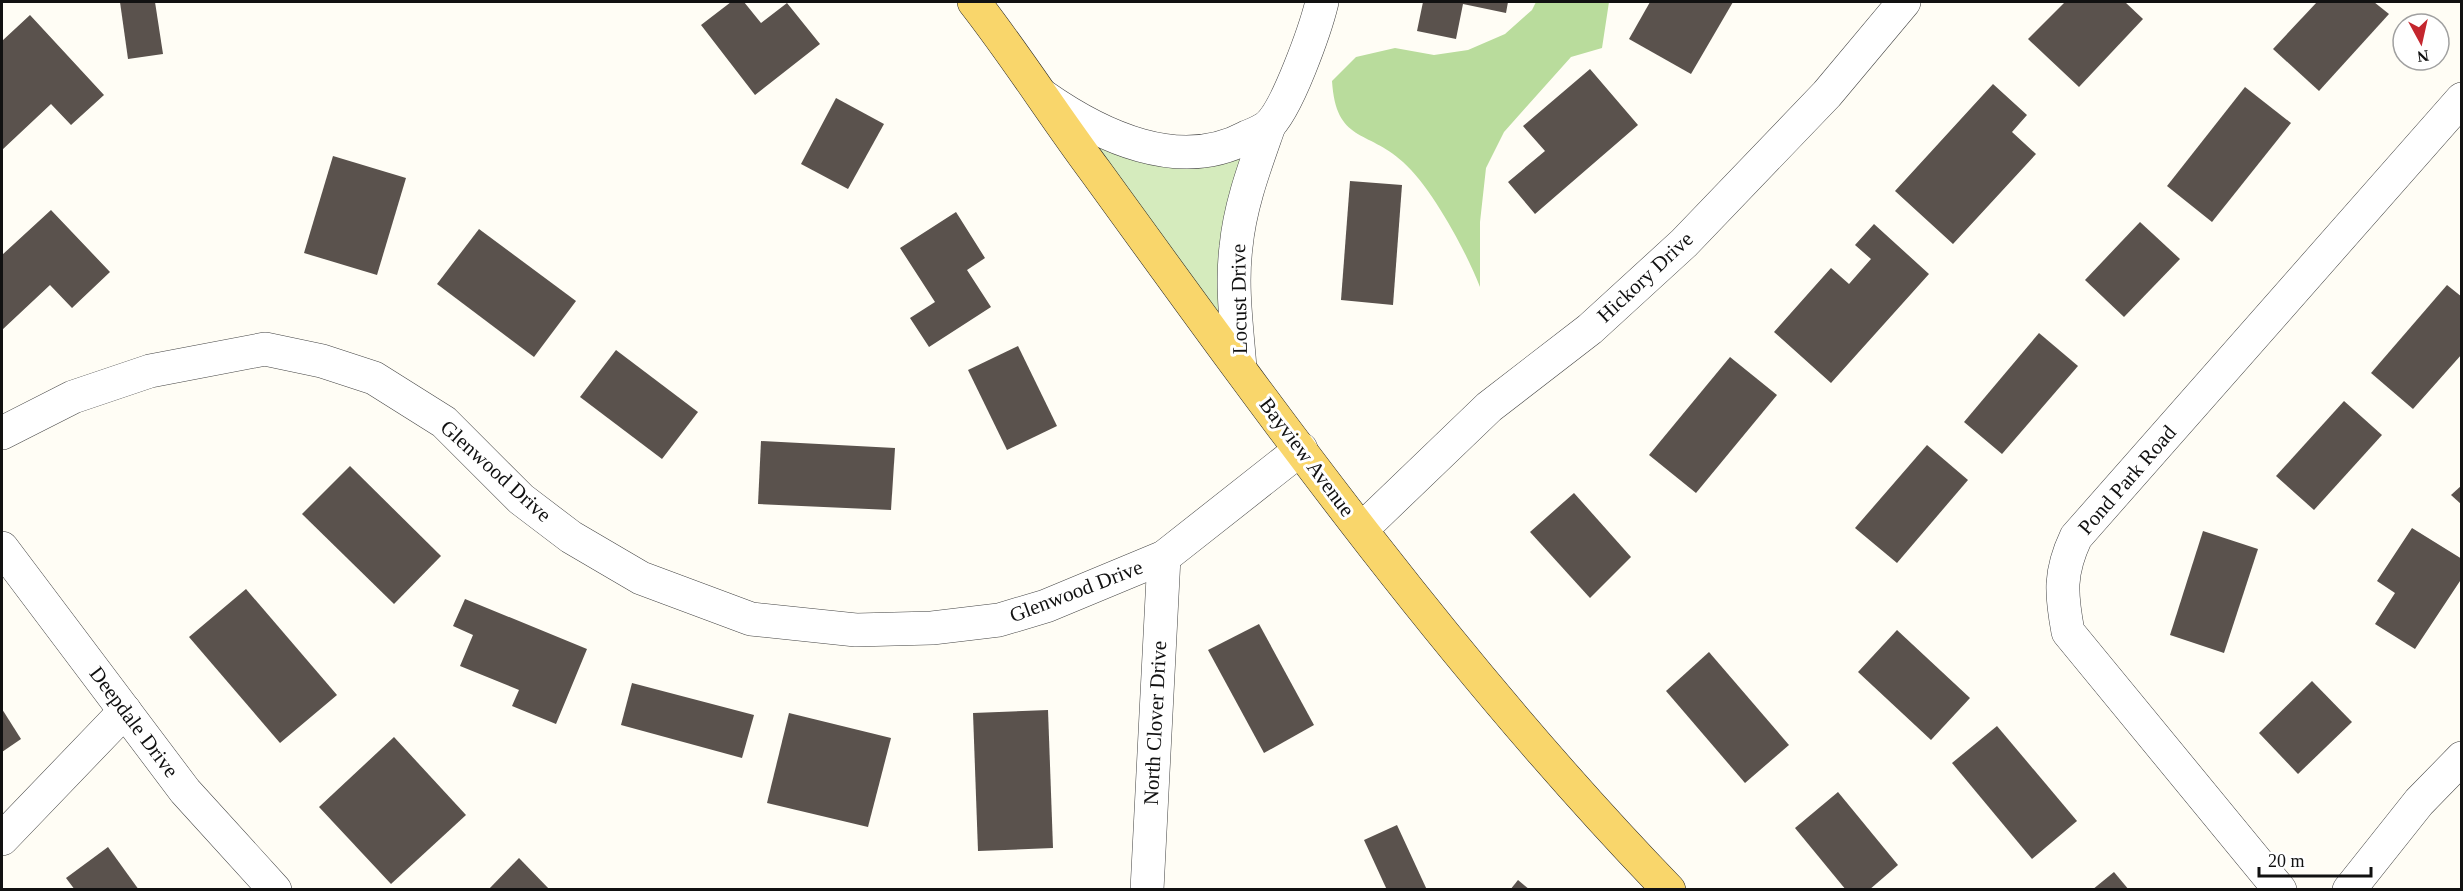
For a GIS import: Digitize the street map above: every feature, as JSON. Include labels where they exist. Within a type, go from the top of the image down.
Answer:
[{"type":"main road","name":"Bayview Avenue","points":[[974,2],[1094,170],[1362,529],[1475,673],[1554,767],[1669,890]]},
{"type":"street","name":"Locust Drive","points":[[1240,368],[1234,282],[1236,247],[1246,192],[1269,126],[1293,84],[1317,25],[1322,2]]},
{"type":"street","name":"Hickory Drive","points":[[1362,529],[1489,407],[1590,329],[1684,243],[1827,94],[1904,2]]},
{"type":"street","points":[[1043,96],[1074,118],[1103,133],[1135,144],[1170,151],[1196,153],[1216,150],[1234,145],[1269,126]]},
{"type":"street","name":"Pond Park Road","points":[[2280,890],[2068,632],[2061,592],[2067,558],[2076,537],[2462,99]]},
{"type":"street","name":"Glenwood Drive","points":[[2,433],[73,397],[150,371],[265,350],[322,360],[374,378],[444,422],[521,499],[572,537],[641,578],[751,619],[856,630],[932,628],[999,620],[1046,606],[1164,557],[1301,449]]},
{"type":"street","name":"Deepdale Drive","points":[[2,548],[185,790],[275,890]]},
{"type":"street","name":"North Clover Drive","points":[[1146,890],[1164,557]]},
{"type":"street","points":[[2,839],[125,711]]},
{"type":"street","points":[[2349,890],[2419,802],[2462,758]]},
{"type":"green space","points":[[1536,2],[1609,2],[1602,48],[1571,57],[1504,132],[1486,168],[1480,222],[1480,287],[1447,221],[1425,187],[1403,162],[1347,125],[1335,101],[1332,81],[1356,57],[1395,48],[1434,55],[1468,50],[1505,34],[1532,10]]},
{"type":"green space","points":[[1064,118],[1111,140],[1257,140],[1234,352]]},
{"type":"building","points":[[120,2],[155,2],[163,54],[128,59]]},
{"type":"building","points":[[731,2],[744,2],[761,23],[787,3],[820,44],[755,95],[701,25]]},
{"type":"building","points":[[1423,2],[1508,2],[1506,13],[1463,4],[1456,39],[1417,31]]},
{"type":"building","points":[[1650,2],[1733,2],[1691,74],[1629,39]]},
{"type":"building","points":[[2065,2],[2125,2],[2143,19],[2079,87],[2028,39]]},
{"type":"building","points":[[2317,2],[2374,2],[2389,14],[2319,91],[2273,49]]},
{"type":"building","points":[[30,15],[104,95],[71,125],[51,104],[2,150],[2,41]]},
{"type":"building","points":[[1590,69],[1638,125],[1535,214],[1508,182],[1545,151],[1523,126]]},
{"type":"building","points":[[1993,84],[2027,115],[2012,132],[2036,154],[1953,244],[1895,191]]},
{"type":"building","points":[[2245,87],[2291,123],[2212,222],[2167,186]]},
{"type":"building","points":[[836,98],[884,124],[848,189],[801,164]]},
{"type":"building","points":[[333,156],[406,178],[377,275],[304,253]]},
{"type":"building","points":[[1350,181],[1402,185],[1393,305],[1341,300]]},
{"type":"building","points":[[51,210],[110,272],[72,308],[50,285],[2,330],[2,255]]},
{"type":"building","points":[[956,212],[985,258],[967,270],[991,307],[929,347],[910,318],[935,302],[900,248]]},
{"type":"building","points":[[2140,222],[2180,259],[2124,317],[2085,280]]},
{"type":"building","points":[[1874,224],[1929,274],[1831,383],[1774,332],[1831,268],[1849,284],[1871,259],[1855,245]]},
{"type":"building","points":[[479,229],[576,301],[534,357],[437,284]]},
{"type":"building","points":[[2447,285],[2462,297],[2462,354],[2413,409],[2371,373]]},
{"type":"building","points":[[2039,333],[2078,366],[2002,454],[1964,422]]},
{"type":"building","points":[[1018,346],[1057,426],[1007,450],[968,370]]},
{"type":"building","points":[[616,350],[698,412],[662,459],[580,397]]},
{"type":"building","points":[[1730,357],[1777,395],[1696,493],[1649,455]]},
{"type":"building","points":[[2344,401],[2382,435],[2314,510],[2276,476]]},
{"type":"building","points":[[761,441],[895,448],[891,510],[758,504]]},
{"type":"building","points":[[1927,445],[1968,480],[1897,563],[1855,528]]},
{"type":"building","points":[[350,466],[441,556],[394,604],[302,514]]},
{"type":"building","points":[[2462,485],[2462,505],[2451,495]]},
{"type":"building","points":[[1574,493],[1631,557],[1590,598],[1530,532]]},
{"type":"building","points":[[2412,528],[2462,559],[2462,578],[2415,649],[2375,624],[2395,593],[2377,581]]},
{"type":"building","points":[[2203,531],[2258,549],[2224,653],[2170,635]]},
{"type":"building","points":[[246,589],[337,695],[280,743],[189,637]]},
{"type":"building","points":[[465,599],[587,649],[556,724],[512,706],[519,690],[460,666],[473,635],[453,626]]},
{"type":"building","points":[[1259,624],[1314,725],[1264,753],[1208,650]]},
{"type":"building","points":[[1897,630],[1970,698],[1931,740],[1858,672]]},
{"type":"building","points":[[1709,652],[1789,745],[1745,783],[1666,691]]},
{"type":"building","points":[[2312,681],[2352,722],[2298,774],[2259,733]]},
{"type":"building","points":[[632,683],[754,715],[742,758],[621,725]]},
{"type":"building","points":[[2,709],[21,739],[2,752]]},
{"type":"building","points":[[1048,710],[1053,848],[978,851],[973,713]]},
{"type":"building","points":[[789,713],[891,738],[868,827],[767,803]]},
{"type":"building","points":[[1997,726],[2077,821],[2032,859],[1952,763]]},
{"type":"building","points":[[394,737],[466,815],[391,884],[319,807]]},
{"type":"building","points":[[1838,792],[1898,865],[1869,890],[1846,890],[1795,828]]},
{"type":"building","points":[[1397,825],[1427,890],[1387,890],[1364,840]]},
{"type":"building","points":[[108,847],[139,890],[75,890],[66,878]]},
{"type":"building","points":[[519,858],[550,890],[488,890]]},
{"type":"building","points":[[2114,872],[2129,890],[2092,890]]},
{"type":"building","points":[[1518,880],[1530,890],[1510,890]]}]
